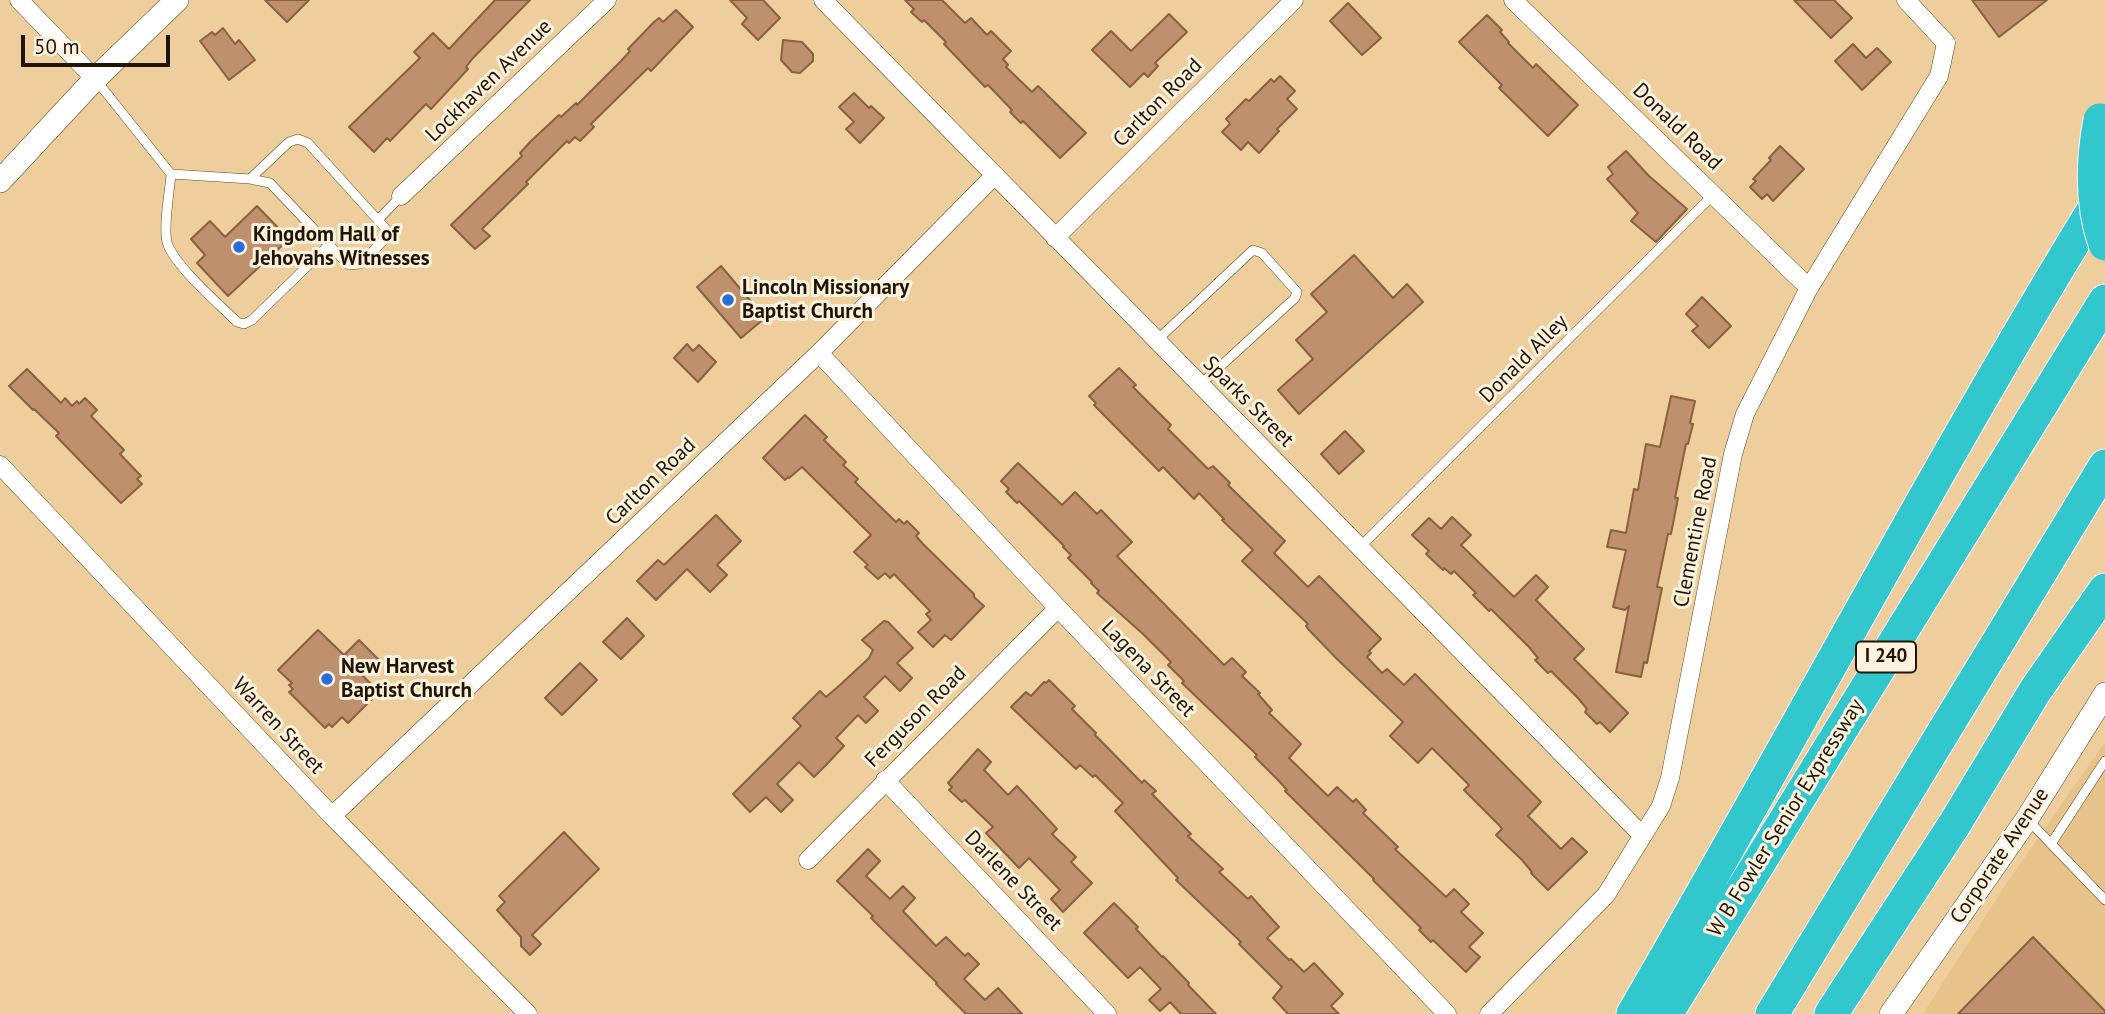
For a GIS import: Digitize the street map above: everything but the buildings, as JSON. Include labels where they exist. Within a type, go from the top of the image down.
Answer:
[{"type":"highway","points":[[2102,112],[2095,145],[2094,183],[2097,221],[2105,244]]},
{"type":"highway","points":[[1633,1014],[1732,844],[1997,369],[2105,191]]},
{"type":"highway","name":"W B Fowler Senior Expressway","points":[[1666,1014],[2105,301]]},
{"type":"highway","points":[[1772,1014],[2105,466]]},
{"type":"highway","points":[[1831,1014],[1954,825],[2035,691],[2105,590]]},
{"type":"street","points":[[19,0],[95,79]]},
{"type":"street","points":[[0,181],[95,79],[177,0]]},
{"type":"street","name":"Lockhaven Avenue","points":[[401,196],[607,0]]},
{"type":"street","name":"Sparks Street","points":[[823,0],[1642,835]]},
{"type":"street","name":"Carlton Road","points":[[1055,238],[1294,0]]},
{"type":"street","name":"Donald Road","points":[[1513,0],[1809,288]]},
{"type":"street","name":"Clementine Road","points":[[1489,1014],[1606,895],[1661,806],[1670,778],[1733,454],[1745,414],[1809,288],[1939,76],[1945,43],[1906,0]]},
{"type":"street","name":"Carlton Road","points":[[332,816],[818,353],[995,175]]},
{"type":"street","name":"Lagena Street","points":[[818,353],[1447,1014]]},
{"type":"street","name":"Warren Street","points":[[0,465],[332,816],[528,1014]]},
{"type":"street","name":"Ferguson Road","points":[[808,860],[1058,608]]},
{"type":"street","name":"Corporate Avenue","points":[[1896,1012],[2027,819],[2105,694]]},
{"type":"street","name":"Darlene Street","points":[[885,780],[1107,1014]]},
{"type":"lane","points":[[95,79],[171,174],[166,222],[167,244],[180,264],[237,321],[244,324],[253,320],[329,245]]},
{"type":"lane","points":[[171,174],[250,179],[270,183],[349,265],[360,264],[386,238],[386,229],[308,143],[298,139],[289,142],[250,179]]},
{"type":"lane","name":"Donald Alley","points":[[1360,547],[1713,195]]},
{"type":"lane","points":[[378,220],[401,196]]},
{"type":"lane","points":[[1156,341],[1253,250],[1262,253],[1297,292],[1295,298],[1200,385]]},
{"type":"lane","points":[[2052,844],[2105,761]]},
{"type":"lane","points":[[2027,819],[2105,900]]},
{"type":"shaded area","points":[[2105,742],[2105,1014],[1923,1014],[2004,887]]},
{"type":"place","name":"Kingdom Hall of Jehovahs Witnesses","points":[[239,247]]},
{"type":"place","name":"Lincoln Missionary Baptist Church","points":[[728,300]]},
{"type":"place","name":"New Harvest Baptist Church","points":[[327,679]]}]
